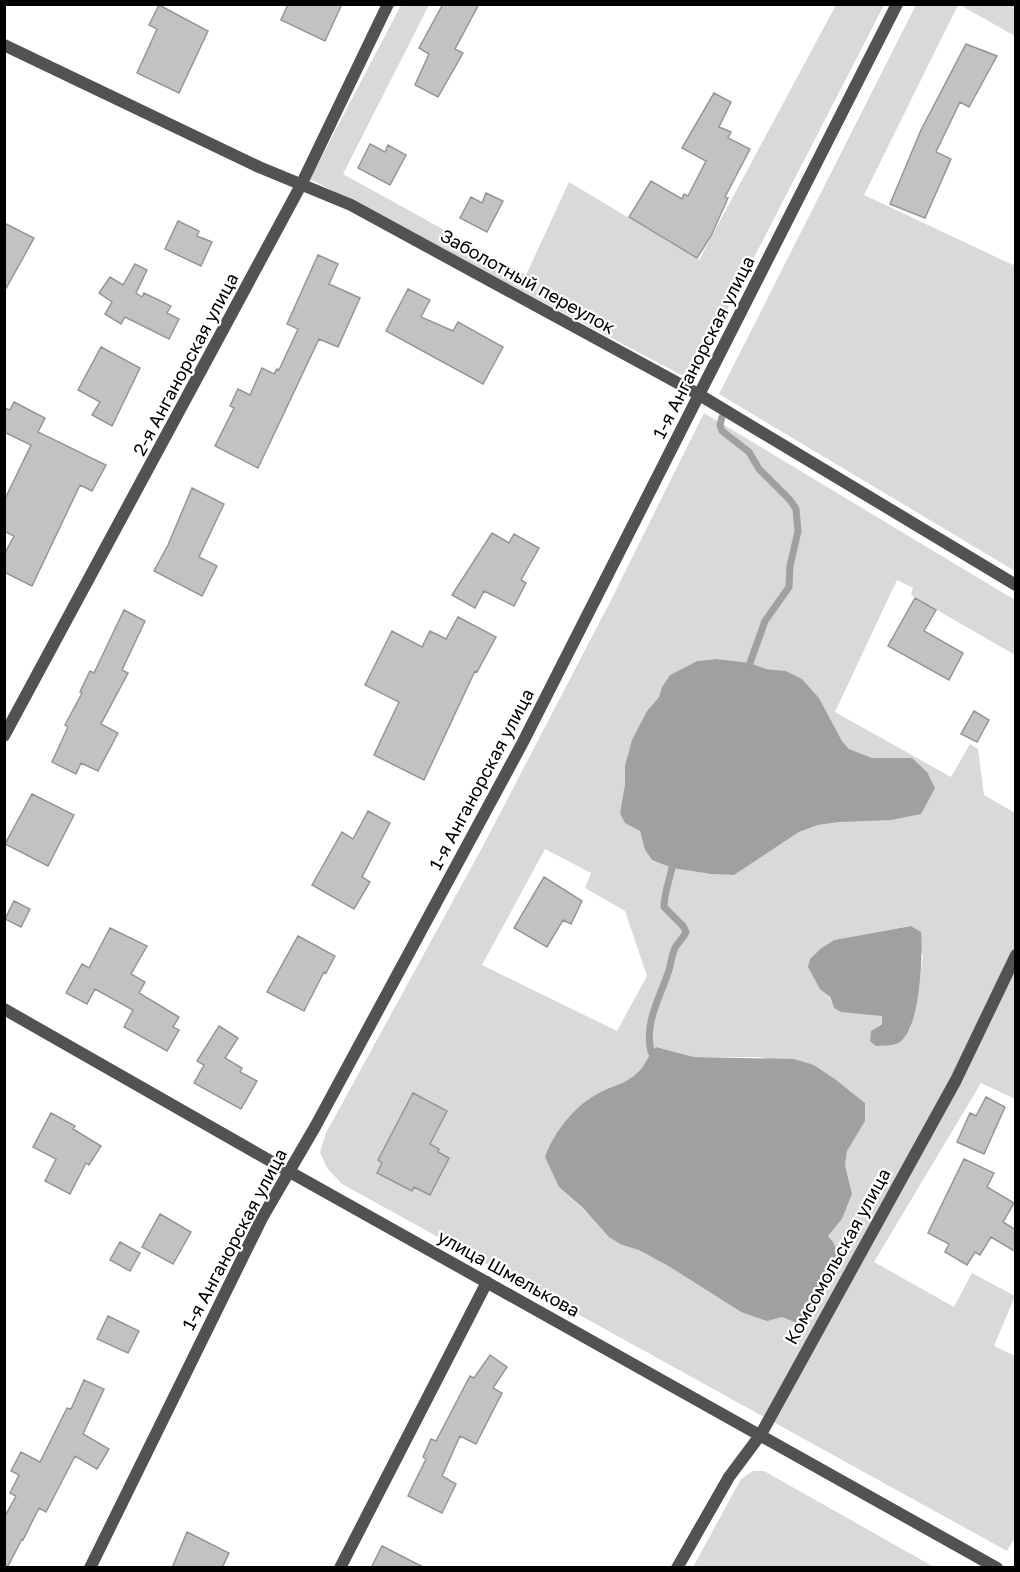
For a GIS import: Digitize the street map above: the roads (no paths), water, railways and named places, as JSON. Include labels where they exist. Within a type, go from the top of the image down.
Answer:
[{"type":"street","name":"2-я Анганорская улица","points":[[4,736],[301,185],[388,4]]},
{"type":"street","name":"1-я Анганорская улица","points":[[90,1568],[261,1218],[320,1117],[523,742],[897,4]]},
{"type":"street","name":"Заболотный переулок","points":[[4,45],[259,167],[351,205],[698,394],[1016,585]]},
{"type":"street","name":"Комсомольская улица","points":[[677,1568],[729,1478],[761,1434],[956,1080],[1016,955]]},
{"type":"street","name":"улица Шмелькова","points":[[4,1009],[288,1171],[997,1568]]},
{"type":"street","points":[[340,1568],[487,1282]]},
{"type":"waterway","points":[[722,417],[720,425],[722,431],[749,452],[759,469],[796,509],[798,531],[790,566],[789,587],[765,621],[750,663]]},
{"type":"waterway","points":[[651,1052],[649,1041],[651,1020],[674,950],[686,932],[664,907],[672,868]]}]
